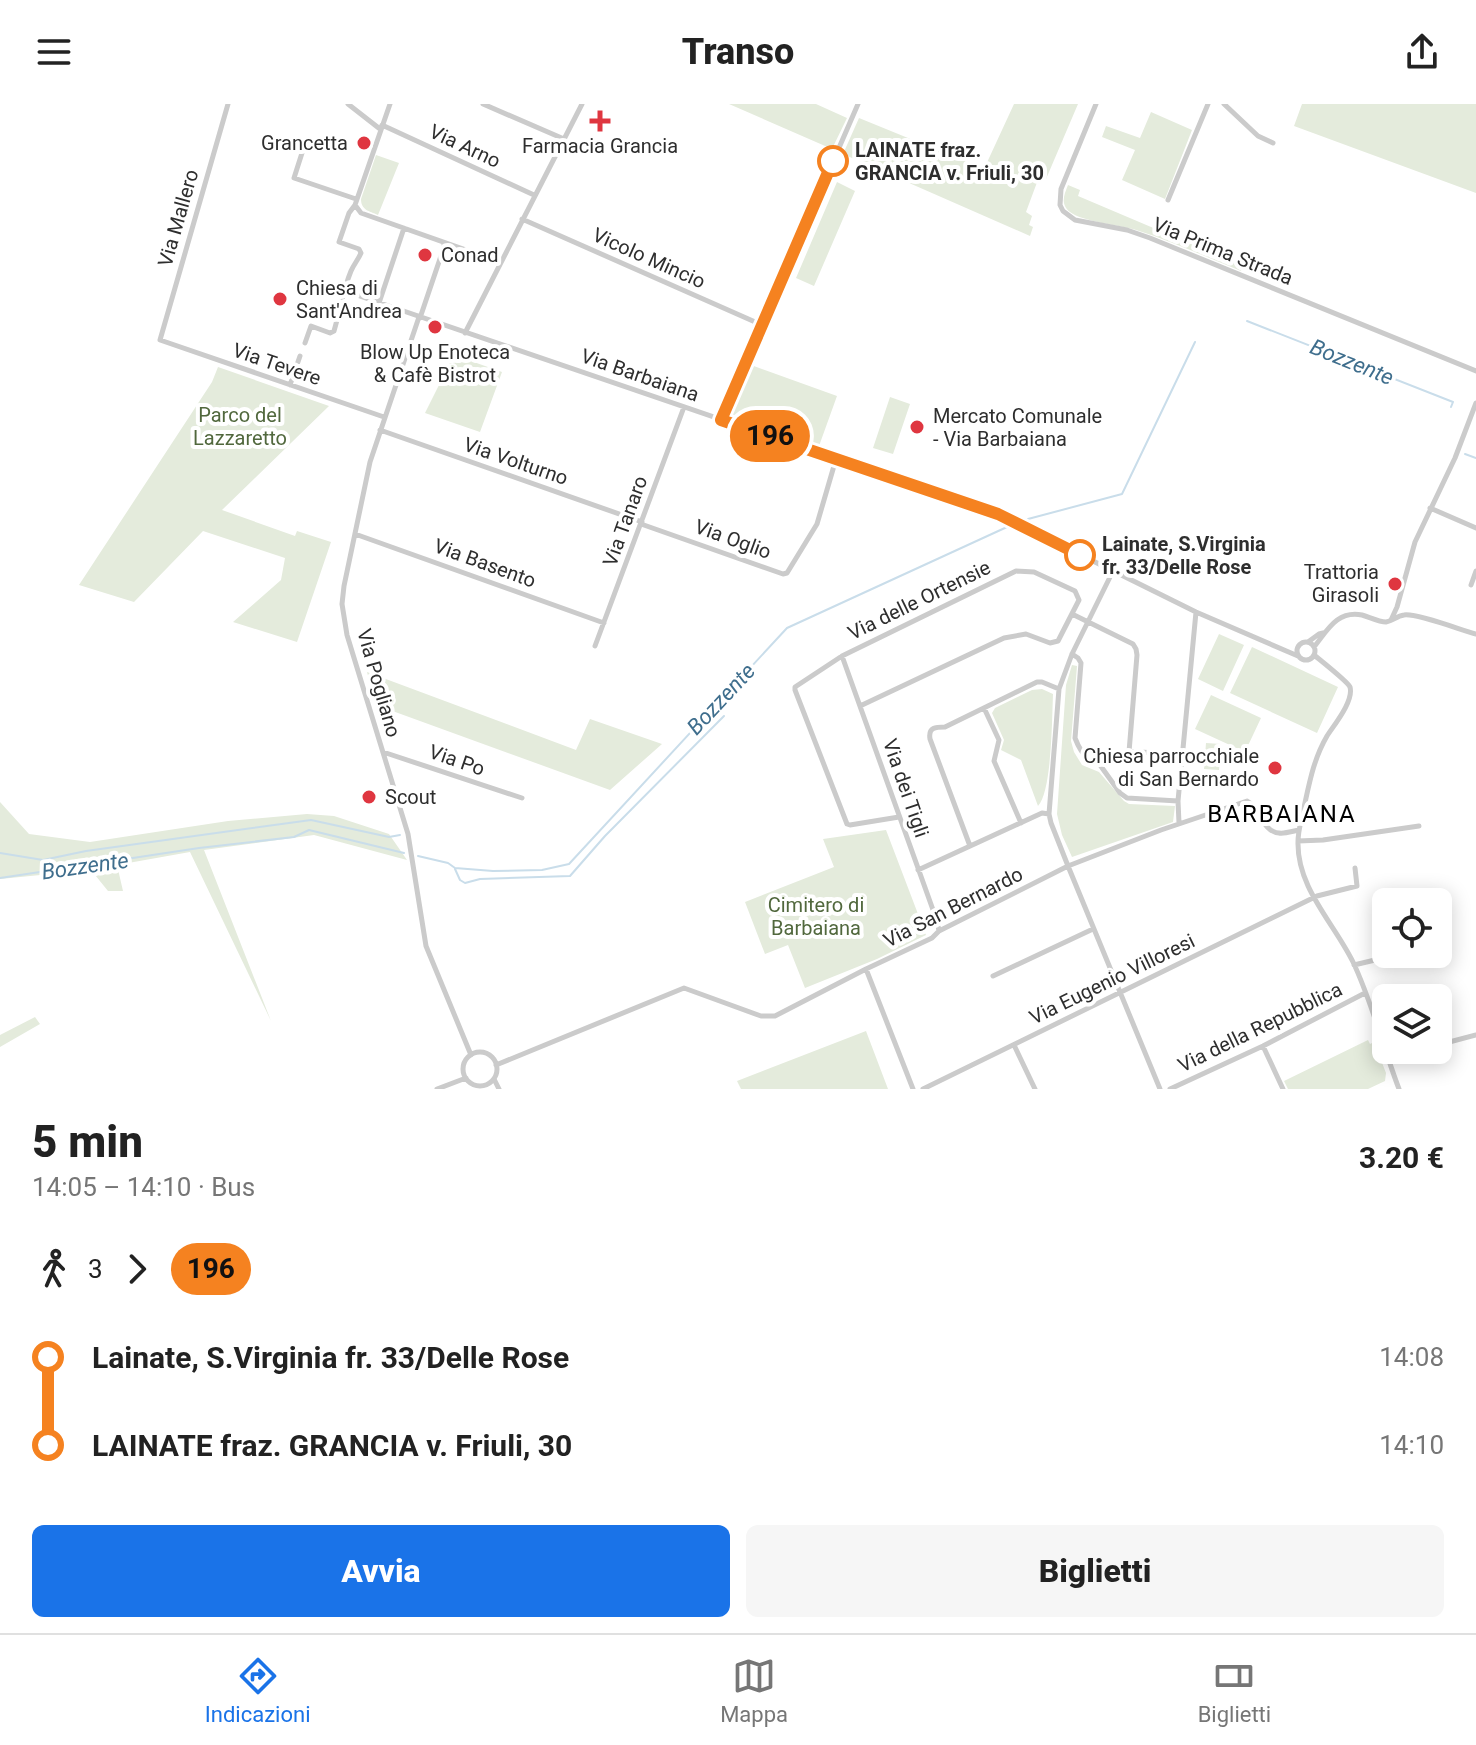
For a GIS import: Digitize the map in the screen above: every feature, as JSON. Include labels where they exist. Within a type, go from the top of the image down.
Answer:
[{"type":"street","name":"Via Mallero","points":[[160,340],[228,104]]},
{"type":"street","name":"Via Arno","points":[[348,104],[381,127],[534,195]]},
{"type":"street","points":[[305,343],[311,326],[330,333],[334,331],[353,267],[361,253],[359,249],[339,242],[390,104]]},
{"type":"street","points":[[483,104],[564,139]]},
{"type":"street","points":[[465,333],[582,104]]},
{"type":"street","points":[[721,420],[858,104]]},
{"type":"street","name":"Via Prima Strada","points":[[1096,104],[1061,189],[1060,205],[1069,216],[1150,238],[1476,371]]},
{"type":"street","points":[[1168,200],[1208,104]]},
{"type":"street","points":[[1224,104],[1258,136],[1273,143]]},
{"type":"street","points":[[302,153],[294,178],[355,202],[361,213],[500,262]]},
{"type":"street","name":"Vicolo Mincio","points":[[522,219],[762,325]]},
{"type":"street","points":[[379,303],[404,228]]},
{"type":"street","name":"Via Pogliano","points":[[443,243],[370,462],[343,596],[344,619],[408,834],[426,946],[471,1055]]},
{"type":"street","name":"Via Barbaiana","points":[[345,291],[998,514],[1196,612],[1298,656]]},
{"type":"street","name":"Via Tevere","points":[[160,340],[384,417]]},
{"type":"street","points":[[290,385],[300,356]]},
{"type":"street","points":[[1391,620],[1416,539],[1463,440],[1476,403]]},
{"type":"street","name":"Via Tanaro","points":[[595,646],[684,407]]},
{"type":"street","name":"Via Volturno","points":[[380,430],[642,523]]},
{"type":"street","name":"Via Oglio","points":[[642,523],[787,573],[817,524],[836,459]]},
{"type":"street","points":[[1430,508],[1476,528]]},
{"type":"street","name":"Via Basento","points":[[355,534],[604,623]]},
{"type":"street","name":"Via delle Ortensie","points":[[842,656],[1016,571],[1034,572],[1075,591],[1079,600],[1072,614]]},
{"type":"street","points":[[1113,571],[1072,654],[1059,689],[1049,814],[1160,1089]]},
{"type":"street","points":[[1471,585],[1476,571]]},
{"type":"street","points":[[1397,607],[1405,614],[1476,634]]},
{"type":"street","points":[[1179,823],[1178,801],[1196,612]]},
{"type":"street","points":[[860,706],[1004,638],[1026,634],[1054,643],[1061,637],[1072,614],[1133,644],[1136,649],[1129,752]]},
{"type":"street","points":[[1278,646],[1308,642],[1337,619],[1351,614],[1383,621],[1405,614]]},
{"type":"street","points":[[1314,655],[1314,647],[1323,633]]},
{"type":"street","points":[[1308,642],[1314,647]]},
{"type":"street","points":[[1299,644],[1298,656],[1307,660],[1314,655]]},
{"type":"street","points":[[1072,654],[1081,663],[1075,738],[1084,756],[1100,765],[1129,752],[1183,757]]},
{"type":"street","points":[[1314,655],[1347,682],[1350,694],[1313,767],[1299,830],[1302,868],[1314,898],[1354,965],[1372,1013]]},
{"type":"street","points":[[842,656],[798,684],[795,690],[847,824],[899,817]]},
{"type":"street","name":"Via dei Tigli","points":[[842,656],[939,931]]},
{"type":"street","points":[[970,846],[930,739],[932,728],[945,727],[1037,682],[1059,689]]},
{"type":"street","points":[[984,708],[999,740],[994,761],[1021,823]]},
{"type":"street","name":"Via Po","points":[[382,752],[522,798]]},
{"type":"street","points":[[1100,765],[1127,798],[1178,801]]},
{"type":"street","name":"Via San Bernardo","points":[[496,1065],[684,988],[768,1017],[775,1016],[1068,866],[1179,823],[1247,801],[1275,833],[1299,830]]},
{"type":"street","points":[[918,870],[1042,813],[1049,814]]},
{"type":"street","points":[[1298,841],[1419,826]]},
{"type":"street","name":"Via Eugenio Villoresi","points":[[923,1089],[1314,898],[1357,886],[1355,868]]},
{"type":"street","points":[[993,976],[1093,929]]},
{"type":"street","points":[[1354,965],[1372,961]]},
{"type":"street","points":[[866,969],[913,1089]]},
{"type":"street","name":"Via della Repubblica","points":[[1170,1089],[1263,1046],[1365,993]]},
{"type":"street","points":[[1452,1041],[1476,1035]]},
{"type":"street","points":[[1014,1045],[1035,1089]]},
{"type":"street","points":[[1263,1046],[1283,1089]]},
{"type":"street","points":[[471,1055],[490,1055],[496,1065],[494,1079],[483,1086],[476,1086],[466,1078],[464,1066],[471,1055]]},
{"type":"street","points":[[1390,1064],[1398,1088],[1391,1089]]},
{"type":"street","points":[[437,1089],[466,1078]]},
{"type":"street","points":[[494,1079],[499,1089]]},
{"type":"green space","points":[[729,104],[816,104],[847,118],[832,149]]},
{"type":"green space","points":[[1014,104],[1078,104],[1046,179],[1039,177],[1026,212],[1032,216],[1030,236],[843,154],[859,118],[984,169]]},
{"type":"green space","points":[[1302,104],[1476,104],[1476,193],[1294,126]]},
{"type":"green space","points":[[1151,112],[1192,130],[1165,199],[1122,180],[1135,150],[1102,137],[1106,126],[1140,138]]},
{"type":"green space","points":[[376,155],[399,163],[378,215],[361,203]]},
{"type":"green space","points":[[837,182],[855,191],[814,286],[796,278]]},
{"type":"green space","points":[[1068,185],[1080,190],[1078,196],[1243,266],[1241,271],[1149,234],[1076,215],[1064,203]]},
{"type":"green space","points":[[454,355],[502,372],[480,432],[425,413]]},
{"type":"green space","points":[[751,365],[837,396],[819,446],[729,416]]},
{"type":"green space","name":"Parco del Lazzaretto","points":[[218,367],[329,406],[222,510],[295,536],[297,531],[331,542],[297,642],[233,622],[281,580],[285,558],[203,531],[134,602],[79,585],[212,382]]},
{"type":"green space","points":[[890,397],[910,404],[893,454],[873,448]]},
{"type":"green space","points":[[1219,634],[1244,645],[1223,691],[1198,679]]},
{"type":"green space","points":[[1252,647],[1338,687],[1317,733],[1230,693]]},
{"type":"green space","points":[[1072,665],[1077,666],[1071,741],[1082,765],[1099,772],[1129,804],[1175,806],[1173,822],[1072,857],[1057,814],[1066,685]]},
{"type":"green space","points":[[367,672],[576,750],[590,719],[662,744],[610,790],[376,705]]},
{"type":"green space","points":[[1042,689],[1053,694],[1049,770],[1043,798],[1038,806],[1021,760],[1001,750],[1004,740],[992,713],[995,708],[1032,690]]},
{"type":"green space","points":[[1211,695],[1261,718],[1245,752],[1195,729]]},
{"type":"green space","points":[[1206,743],[1221,744],[1219,770],[1204,769]]},
{"type":"green space","points":[[0,802],[29,834],[90,842],[228,821],[307,814],[334,816],[389,834],[407,860],[314,835],[204,850],[271,1021],[190,852],[117,865],[123,891],[108,891],[91,870],[0,879]]},
{"type":"green space","name":"Cimitero di Barbaiana","points":[[886,830],[926,935],[805,988],[788,945],[765,954],[745,902],[834,867],[823,839]]},
{"type":"green space","points":[[35,1017],[40,1024],[0,1047],[0,1035]]},
{"type":"green space","points":[[866,1031],[888,1089],[741,1089],[737,1081]]},
{"type":"green space","points":[[1368,1040],[1372,1043],[1372,1064],[1383,1064],[1386,1073],[1385,1081],[1368,1089],[1288,1089],[1284,1081]]},
{"type":"waterway","name":"Bozzente","points":[[1247,321],[1453,402],[1451,407]]},
{"type":"waterway","name":"Bozzente","points":[[1028,519],[1122,494],[1195,342]]},
{"type":"waterway","name":"Bozzente","points":[[1465,454],[1476,458]]},
{"type":"waterway","name":"Bozzente","points":[[418,856],[448,863],[455,868],[493,871],[542,870],[569,864],[787,628],[1007,527]]},
{"type":"waterway","name":"Bozzente","points":[[455,869],[465,883],[480,879],[570,876],[605,836],[724,716]]},
{"type":"waterway","points":[[0,853],[43,860],[86,851],[311,820],[389,837],[400,835]]},
{"type":"waterway","name":"Bozzente","points":[[0,878],[294,837],[309,830],[404,853]]},
{"type":"bus line","name":"196","points":[[833,161],[721,420],[998,514],[1080,555]]},
{"type":"place","name":"Farmacia Grancia","points":[[600,121]]},
{"type":"place","name":"Grancetta","points":[[364,143]]},
{"type":"place","name":"LAINATE fraz. GRANCIA v. Friuli, 30","points":[[833,161]]},
{"type":"place","name":"Conad","points":[[425,255]]},
{"type":"place","name":"Chiesa di Sant'Andrea","points":[[280,299]]},
{"type":"place","name":"Blow Up Enoteca & Cafè Bistrot","points":[[435,327]]},
{"type":"place","name":"Mercato Comunale - Via Barbaiana","points":[[917,427]]},
{"type":"place","name":"Lainate, S.Virginia fr. 33/Delle Rose","points":[[1080,555]]},
{"type":"place","name":"Trattoria Girasoli","points":[[1395,584]]},
{"type":"place","name":"Chiesa parrocchiale di San Bernardo","points":[[1275,768]]},
{"type":"place","name":"Scout","points":[[369,797]]},
{"type":"district","name":"BARBAIANA","points":[[1282,814]]}]
